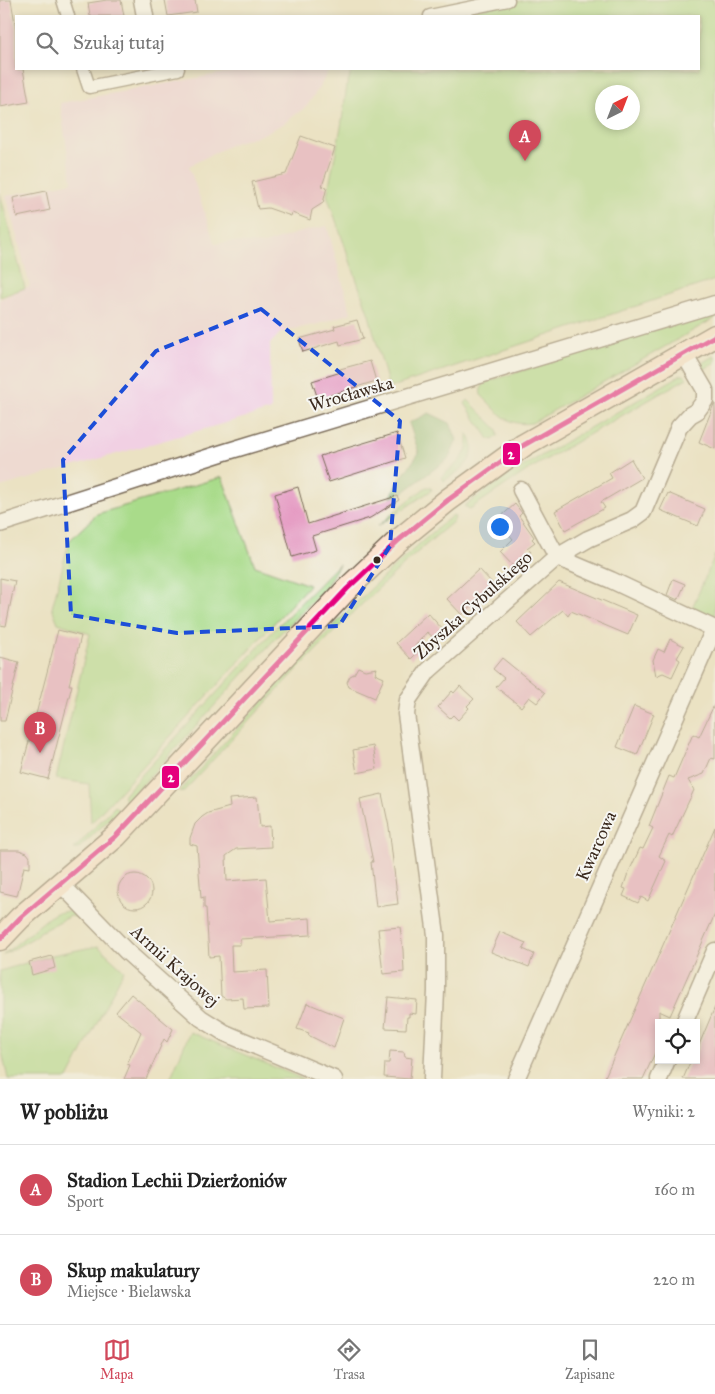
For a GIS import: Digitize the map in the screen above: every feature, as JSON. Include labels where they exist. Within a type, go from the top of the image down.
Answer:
[{"type":"main road","points":[[0,932],[20,918],[116,836],[347,588],[399,540],[448,500],[524,445],[715,336]]},
{"type":"main road","points":[[0,939],[20,918]]},
{"type":"street","points":[[63,0],[68,15]]},
{"type":"street","points":[[142,0],[145,15]]},
{"type":"street","points":[[435,15],[508,0]]},
{"type":"street","points":[[84,70],[89,87],[173,70]]},
{"type":"street","name":"Wrocławska","points":[[0,524],[222,453],[715,304]]},
{"type":"street","name":"Zbyszka Cybulskiego","points":[[432,1079],[436,991],[436,935],[406,714],[408,700],[428,671],[557,557],[588,539],[632,520],[643,512],[679,428],[690,415],[697,411],[705,400],[705,390],[684,354]]},
{"type":"street","points":[[522,490],[557,557],[648,597],[714,629]]},
{"type":"street","name":"Kwarcowa","points":[[516,1079],[714,629]]},
{"type":"street","name":"Armii Krajowej","points":[[61,884],[126,951],[200,1018],[226,1033],[334,1079]]},
{"type":"street","points":[[686,1019],[715,951]]},
{"type":"street","points":[[659,1079],[665,1064]]},
{"type":"highlighted area","points":[[261,309],[400,421],[390,546],[339,626],[177,633],[71,615],[63,460],[156,351]]},
{"type":"shaded area","points":[[241,70],[328,70],[307,106],[283,124],[261,135],[234,143],[189,166],[215,244],[231,242],[264,244],[297,233],[327,226],[351,313],[318,324],[281,332],[270,344],[271,410],[0,487],[0,299],[30,286],[6,196],[72,182],[60,103]]},
{"type":"green space","points":[[526,0],[713,0],[715,7],[715,280],[389,388],[369,315],[327,195],[341,127],[347,85],[352,70],[700,70],[700,15],[443,15]]},
{"type":"green space","points":[[0,193],[25,288],[0,297]]},
{"type":"green space","points":[[715,311],[715,318],[532,423],[515,423],[503,417],[481,395],[481,388],[489,381]]},
{"type":"green space","points":[[715,355],[715,363],[701,371],[699,368],[700,364]]},
{"type":"green space","points":[[681,375],[687,378],[528,470],[470,509],[464,506],[508,475]]},
{"type":"green space","points":[[468,400],[497,429],[498,436],[493,440],[489,439],[466,405],[465,403]]},
{"type":"green space","points":[[429,413],[450,423],[457,440],[449,458],[389,503],[396,485],[419,453],[409,423]]},
{"type":"green space","points":[[467,433],[472,443],[472,452],[469,460],[465,466],[444,481],[441,477],[458,462],[465,452],[468,440]]},
{"type":"green space","points":[[222,477],[255,566],[309,585],[91,823],[89,784],[56,779],[90,634],[58,623],[52,608],[69,541],[97,514]]},
{"type":"green space","points":[[426,487],[430,487],[432,490],[378,526],[403,505]]},
{"type":"green space","points":[[453,515],[455,517],[454,521],[348,618],[184,791],[179,792],[278,684],[346,614],[380,580]]},
{"type":"green space","points":[[715,555],[715,619],[692,608]]},
{"type":"green space","points":[[339,564],[325,588],[275,639],[126,803],[123,796],[127,791],[274,630]]},
{"type":"green space","points":[[115,806],[119,810],[78,849],[74,849]]},
{"type":"green space","points":[[68,911],[78,914],[83,918],[70,916],[3,955],[49,917],[56,913]]},
{"type":"green space","points":[[98,946],[124,970],[68,1079],[8,1079],[0,1043],[0,971],[52,955]]},
{"type":"green space","points":[[190,1032],[303,1079],[170,1079]]},
{"type":"building","points":[[0,0],[11,0],[15,23],[15,70],[23,70],[29,102],[0,107]]},
{"type":"building","points":[[121,0],[124,15],[90,15],[88,3]]},
{"type":"building","points":[[165,0],[195,0],[197,12],[168,15]]},
{"type":"building","points":[[301,136],[335,148],[322,186],[327,187],[323,203],[312,210],[310,220],[292,213],[291,216],[268,208],[258,209],[252,182],[286,174]]},
{"type":"building","points":[[46,191],[50,210],[17,217],[13,198]]},
{"type":"building","points":[[357,320],[363,339],[340,345],[339,341],[303,352],[299,339],[335,329],[334,326]]},
{"type":"building","points":[[370,361],[376,381],[318,399],[312,381],[341,372],[340,369]]},
{"type":"building","points":[[715,404],[715,449],[699,442]]},
{"type":"building","points":[[397,433],[405,458],[329,482],[320,456]]},
{"type":"building","points":[[631,459],[642,478],[601,502],[605,508],[565,530],[555,511],[612,478],[609,473]]},
{"type":"building","points":[[298,487],[308,524],[397,496],[399,500],[370,518],[312,536],[316,550],[292,557],[275,494]]},
{"type":"building","points":[[668,493],[705,509],[698,526],[660,510]]},
{"type":"building","points":[[515,504],[522,513],[519,516],[534,537],[532,539],[535,542],[527,548],[531,552],[514,567],[500,552],[513,539],[497,520]]},
{"type":"building","points":[[479,569],[494,585],[462,615],[447,599]]},
{"type":"building","points":[[0,578],[15,581],[6,626],[0,625]]},
{"type":"building","points":[[673,579],[685,584],[678,600],[667,595]]},
{"type":"building","points":[[559,582],[637,615],[628,635],[571,611],[568,616],[563,610],[531,637],[517,622]]},
{"type":"building","points":[[428,613],[443,630],[434,638],[427,632],[415,646],[420,650],[411,659],[396,643]]},
{"type":"building","points":[[58,630],[81,636],[69,685],[72,685],[48,779],[21,772]]},
{"type":"building","points":[[670,639],[684,646],[677,658],[680,660],[672,677],[663,673],[656,676],[653,660],[658,649],[664,652]]},
{"type":"building","points":[[0,657],[19,662],[5,721],[0,721]]},
{"type":"building","points":[[502,658],[545,693],[537,703],[529,697],[521,707],[496,687],[504,678],[493,669]]},
{"type":"building","points":[[358,667],[365,670],[377,668],[375,674],[384,678],[375,698],[349,687],[347,682]]},
{"type":"building","points":[[460,686],[474,699],[458,720],[453,715],[450,718],[438,707],[452,691],[454,693]]},
{"type":"building","points":[[715,703],[715,759],[711,758],[704,774],[688,780],[694,790],[672,837],[669,835],[659,856],[666,861],[648,901],[641,897],[638,903],[623,896],[626,889],[623,888],[627,876],[640,848],[643,849],[653,828],[649,826],[669,776],[674,778],[693,734],[699,737]]},
{"type":"building","points":[[634,706],[654,714],[637,755],[617,747]]},
{"type":"building","points":[[373,746],[377,769],[357,773],[353,750]]},
{"type":"building","points":[[382,794],[389,827],[398,904],[376,907],[371,862],[373,862],[360,799]]},
{"type":"building","points":[[257,797],[260,827],[270,826],[271,847],[236,849],[226,856],[227,881],[266,878],[270,921],[310,918],[311,935],[240,939],[240,945],[231,945],[232,972],[267,970],[269,1008],[244,1009],[243,998],[226,999],[221,996],[219,956],[209,957],[206,908],[204,908],[204,897],[201,898],[197,846],[190,844],[190,838],[195,824],[202,817],[208,813],[230,807],[229,799]]},
{"type":"building","points":[[715,827],[715,914],[670,1016],[659,1011],[659,1019],[655,1019],[655,1053],[643,1079],[604,1079]]},
{"type":"building","points":[[0,850],[19,850],[27,853],[30,857],[30,868],[24,867],[17,896],[0,892]]},
{"type":"building","points":[[135,874],[142,875],[147,879],[151,884],[151,898],[147,903],[142,907],[135,908],[128,907],[123,903],[119,898],[118,891],[119,884],[123,879],[128,875]]},
{"type":"building","points":[[400,927],[404,972],[383,974],[378,929]]},
{"type":"building","points":[[500,932],[526,943],[523,949],[534,954],[529,967],[491,952]]},
{"type":"building","points":[[52,956],[55,968],[32,975],[29,962]]},
{"type":"building","points":[[131,994],[173,1029],[167,1042],[164,1039],[146,1079],[124,1079],[130,1065],[127,1064],[141,1032],[116,1012]]},
{"type":"building","points":[[388,997],[417,1000],[416,1014],[409,1013],[406,1029],[385,1028]]},
{"type":"building","points":[[307,1003],[344,1018],[334,1048],[308,1035],[309,1033],[297,1029]]},
{"type":"building","points":[[715,1007],[715,1079],[683,1079],[689,1064],[700,1064],[700,1043]]},
{"type":"building","points":[[390,1051],[404,1052],[405,1057],[412,1058],[410,1079],[384,1077],[385,1063],[389,1063]]},
{"type":"transit line","name":"2","points":[[0,939],[20,918],[116,836],[347,589],[399,540],[448,500],[524,445],[715,336]]},
{"type":"place","name":"Stadion Lechii Dzierżoniów","points":[[525,161]]},
{"type":"place","name":"Skup makulatury","points":[[40,753]]}]
